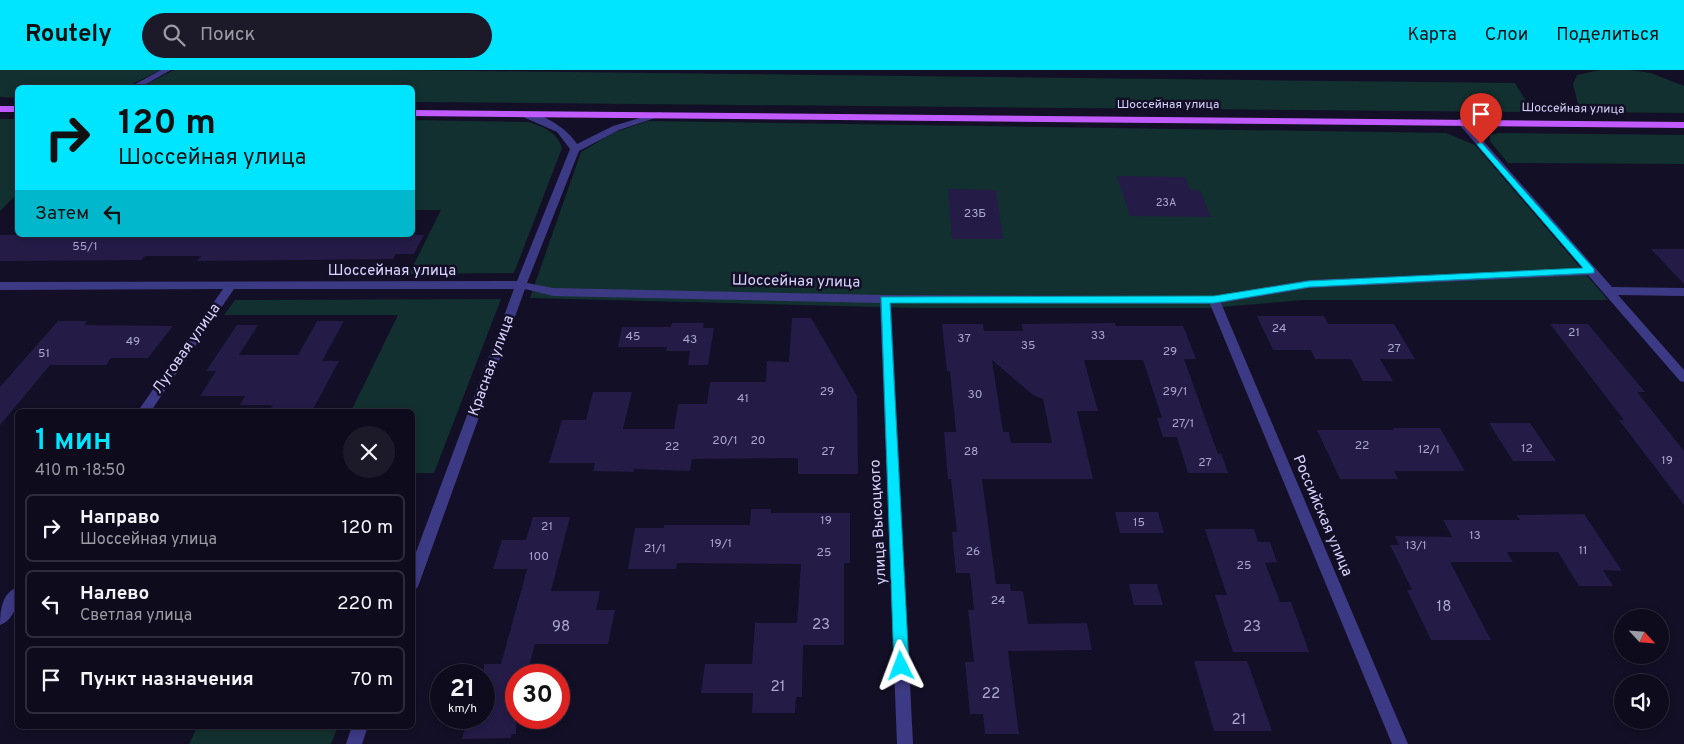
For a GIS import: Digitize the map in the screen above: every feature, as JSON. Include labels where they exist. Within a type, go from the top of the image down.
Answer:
[{"type":"main road","points":[[0,109],[15,109]]},
{"type":"main road","name":"Шоссейная улица","points":[[415,113],[1684,124]]},
{"type":"street","points":[[138,85],[167,70]]},
{"type":"street","points":[[524,114],[558,128],[567,135],[575,149],[621,125],[661,115]]},
{"type":"street","points":[[1461,121],[1684,378]]},
{"type":"street","name":"Красная улица","points":[[415,576],[521,285],[575,149]]},
{"type":"street","name":"Шоссейная улица","points":[[0,286],[521,285],[553,292],[885,299],[1214,300],[1309,284],[1591,271]]},
{"type":"street","name":"Луговая улица","points":[[145,409],[231,286]]},
{"type":"street","points":[[1609,291],[1684,292]]},
{"type":"street","name":"улица Высоцкого","points":[[885,299],[905,744]]},
{"type":"street","name":"Российская улица","points":[[1214,300],[1400,744]]},
{"type":"street","points":[[0,618],[15,597]]},
{"type":"street","points":[[354,744],[359,729]]},
{"type":"green space","points":[[0,70],[161,70],[130,85],[15,85],[15,98],[0,97]]},
{"type":"green space","points":[[174,70],[389,70],[1515,83],[1533,112],[415,102],[415,85],[145,85]]},
{"type":"green space","points":[[1600,70],[1630,70],[1651,73],[1684,86],[1684,113],[1580,112],[1573,84],[1577,75]]},
{"type":"green space","points":[[0,119],[15,119],[15,196],[0,211]]},
{"type":"green space","points":[[415,120],[529,122],[545,128],[560,142],[562,148],[514,273],[409,274],[441,210],[415,210]]},
{"type":"green space","points":[[648,121],[1446,133],[1475,145],[1608,300],[1303,300],[1209,308],[916,308],[530,298],[581,152],[613,133]]},
{"type":"green space","points":[[1498,133],[1684,135],[1684,164],[1508,163],[1490,141],[1490,135]]},
{"type":"green space","points":[[501,299],[434,473],[415,473],[415,409],[352,409],[398,315],[224,315],[235,300]]},
{"type":"green space","points":[[196,729],[337,729],[331,744],[189,744]]},
{"type":"building","points":[[1117,176],[1185,177],[1190,190],[1200,190],[1211,217],[1130,216]]},
{"type":"building","points":[[948,189],[996,190],[1003,239],[952,239]]},
{"type":"building","points":[[0,235],[15,235],[15,237],[415,237],[415,235],[424,235],[414,254],[396,254],[393,259],[197,261],[201,256],[145,256],[142,260],[0,261]]},
{"type":"building","points":[[1651,249],[1684,249],[1684,284]]},
{"type":"building","points":[[1257,316],[1324,316],[1328,324],[1394,324],[1415,359],[1380,359],[1393,381],[1363,381],[1351,359],[1315,359],[1311,350],[1273,350]]},
{"type":"building","points":[[792,318],[811,318],[857,396],[858,474],[798,474],[798,458],[692,459],[690,471],[634,469],[633,472],[593,471],[595,463],[549,463],[562,420],[586,420],[593,392],[632,392],[623,429],[674,429],[678,404],[707,404],[710,382],[766,382],[767,361],[789,362]]},
{"type":"building","points":[[58,321],[87,321],[84,325],[173,326],[148,358],[111,358],[106,365],[50,365],[0,425],[0,387]]},
{"type":"building","points":[[317,321],[344,321],[322,361],[339,361],[313,409],[270,409],[273,405],[240,405],[245,396],[200,396],[216,371],[206,371],[237,325],[258,325],[239,355],[298,355]]},
{"type":"building","points":[[672,323],[704,323],[703,328],[714,328],[708,365],[688,365],[690,351],[666,351],[667,347],[618,347],[622,327],[671,327]]},
{"type":"building","points":[[1115,323],[1116,326],[1183,326],[1196,359],[1184,359],[1218,454],[1221,453],[1228,473],[1188,473],[1177,437],[1163,437],[1157,418],[1162,418],[1143,360],[1084,360],[1098,411],[1077,411],[1093,479],[982,479],[996,584],[1010,584],[1011,591],[1023,591],[1028,624],[1087,623],[1092,650],[1008,651],[1019,734],[985,734],[983,714],[970,714],[965,662],[974,662],[968,610],[974,610],[970,573],[956,573],[952,532],[957,532],[951,479],[948,479],[944,432],[956,432],[950,371],[947,371],[942,324],[983,324],[984,331],[1023,331],[1021,324]],"holes":[[[992,360],[1033,395],[1043,399],[1052,443],[1011,443],[1009,432],[1003,432]]]},
{"type":"building","points":[[1550,324],[1588,324],[1645,392],[1637,392],[1684,451],[1684,505],[1619,420],[1624,420]]},
{"type":"building","points":[[1489,423],[1530,423],[1556,461],[1513,461]]},
{"type":"building","points":[[1393,428],[1440,428],[1465,471],[1394,471],[1398,479],[1340,479],[1317,430],[1394,430]]},
{"type":"building","points":[[751,509],[771,509],[771,513],[850,513],[850,563],[844,563],[844,645],[803,645],[802,697],[796,697],[795,713],[752,713],[753,693],[701,693],[705,664],[752,664],[755,623],[797,623],[801,564],[677,563],[676,569],[628,569],[635,528],[664,528],[664,525],[750,525]]},
{"type":"building","points":[[1115,512],[1158,512],[1164,533],[1120,533]]},
{"type":"building","points":[[1584,514],[1622,571],[1603,570],[1613,586],[1579,586],[1558,552],[1507,552],[1513,562],[1450,562],[1491,640],[1431,640],[1407,590],[1412,590],[1390,545],[1399,545],[1395,536],[1452,537],[1443,520],[1520,520],[1516,515]]},
{"type":"building","points":[[533,517],[570,517],[551,591],[600,591],[596,610],[615,610],[608,644],[535,644],[530,664],[505,664],[505,729],[516,729],[516,734],[512,734],[511,738],[462,739],[465,729],[495,729],[495,664],[501,664],[527,569],[493,569],[502,540],[526,540]]},
{"type":"building","points":[[1205,529],[1254,529],[1258,542],[1270,542],[1277,562],[1265,563],[1280,602],[1291,602],[1309,652],[1233,652],[1215,595],[1227,595]]},
{"type":"building","points":[[1129,584],[1157,584],[1163,605],[1134,605]]},
{"type":"building","points":[[1194,661],[1247,661],[1272,731],[1214,731]]},
{"type":"route","points":[[901,666],[885,299],[1214,300],[1275,288],[1309,284],[1591,271],[1481,144]]}]
